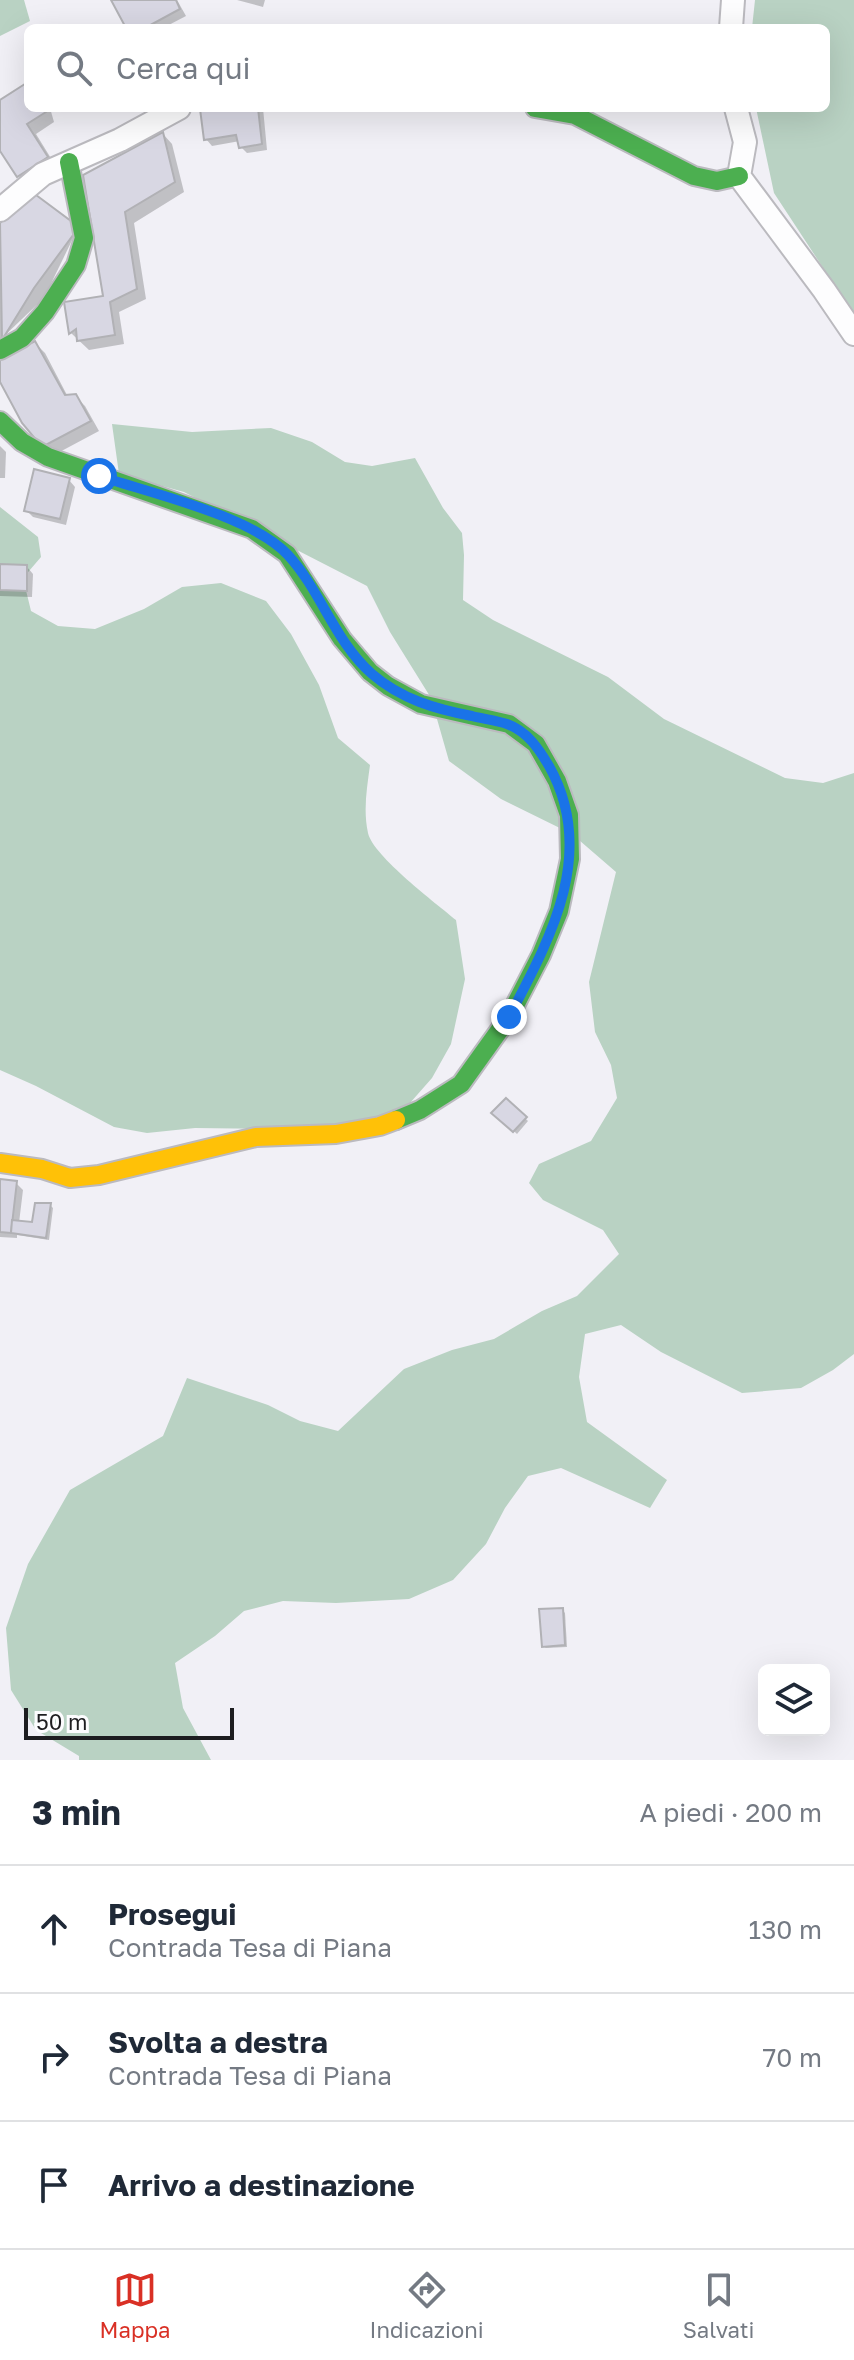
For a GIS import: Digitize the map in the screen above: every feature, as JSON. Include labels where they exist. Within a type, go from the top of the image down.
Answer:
[{"type":"street","points":[[731,24],[733,0]]},
{"type":"street","points":[[0,210],[43,174],[120,140],[172,112]]},
{"type":"street","points":[[558,112],[575,115],[694,176],[717,181],[739,176]]},
{"type":"street","points":[[737,112],[745,142],[739,176],[854,334]]},
{"type":"street","points":[[0,350],[22,338],[45,312],[76,265],[84,238],[69,162]]},
{"type":"street","points":[[0,421],[22,442],[48,457],[252,529],[287,554],[342,639],[370,672],[388,686],[421,704],[509,724],[536,744],[557,781],[569,815],[570,859],[559,911],[541,955],[509,1017],[461,1084],[420,1110],[380,1126],[336,1134],[256,1137],[99,1175],[70,1178],[42,1169],[0,1163]]},
{"type":"green space","points":[[0,0],[24,0],[30,21],[0,36]]},
{"type":"green space","points":[[755,0],[854,0],[854,315],[774,193],[757,112],[830,112],[830,24],[752,24]]},
{"type":"green space","points":[[112,424],[192,432],[271,428],[312,442],[345,462],[372,466],[415,458],[443,508],[462,533],[463,600],[493,620],[608,677],[664,719],[785,778],[823,783],[854,773],[854,1354],[801,1388],[742,1393],[661,1352],[621,1325],[585,1334],[579,1377],[587,1422],[667,1480],[650,1508],[561,1468],[528,1476],[505,1508],[486,1544],[453,1580],[409,1599],[336,1603],[283,1601],[244,1611],[215,1636],[175,1663],[183,1708],[211,1760],[79,1760],[79,1756],[36,1730],[11,1690],[6,1628],[28,1564],[70,1490],[163,1436],[187,1378],[268,1405],[300,1421],[338,1431],[404,1369],[452,1350],[494,1339],[542,1311],[577,1296],[619,1254],[603,1230],[543,1200],[529,1183],[539,1164],[591,1141],[617,1098],[611,1065],[595,1032],[589,982],[616,872],[572,834],[501,799],[449,761],[431,698],[390,632],[367,586],[184,492],[119,474]]},
{"type":"green space","points":[[0,507],[38,537],[41,557],[23,578],[31,611],[58,626],[95,629],[144,609],[182,587],[221,583],[266,601],[291,634],[319,685],[338,738],[370,765],[366,816],[372,843],[407,879],[456,920],[465,979],[451,1044],[432,1078],[410,1103],[351,1130],[195,1128],[147,1133],[114,1127],[0,1070]]},
{"type":"building","points":[[111,0],[176,0],[180,9],[152,24],[124,24]]},
{"type":"building","points":[[24,85],[24,112],[46,112],[27,124],[48,157],[17,177],[0,151],[0,100]]},
{"type":"building","points":[[200,112],[258,112],[262,144],[239,148],[236,135],[204,140]]},
{"type":"building","points":[[163,132],[175,182],[125,212],[137,289],[110,302],[115,335],[77,341],[76,329],[69,334],[64,302],[103,296],[83,175]]},
{"type":"building","points":[[32,192],[79,227],[34,288],[2,340],[0,223]]},
{"type":"building","points":[[35,341],[65,395],[76,394],[91,421],[42,447],[22,423],[0,382],[0,360]]},
{"type":"building","points":[[34,469],[70,478],[60,519],[24,511]]},
{"type":"building","points":[[0,564],[27,565],[27,591],[0,590]]},
{"type":"building","points":[[506,1098],[527,1117],[513,1132],[491,1113]]},
{"type":"building","points":[[0,1179],[17,1181],[11,1233],[0,1232]]},
{"type":"building","points":[[35,1203],[51,1203],[46,1238],[11,1233],[12,1220],[32,1222]]},
{"type":"building","points":[[563,1608],[565,1645],[542,1647],[539,1609]]},
{"type":"traffic: fast","points":[[558,112],[575,115],[694,176],[717,181],[739,176]]},
{"type":"traffic: fast","points":[[0,350],[22,338],[45,312],[76,265],[84,238],[69,162]]},
{"type":"traffic: fast","points":[[0,421],[22,442],[48,457],[252,529],[287,554],[342,639],[370,672],[421,704],[509,724],[536,744],[557,781],[569,815],[570,859],[559,911],[541,955],[509,1017],[461,1084],[420,1110],[396,1120]]},
{"type":"traffic: slow","points":[[0,1163],[42,1169],[70,1178],[99,1175],[256,1137],[336,1134],[396,1120]]},
{"type":"route","points":[[99,476],[252,529],[287,554],[342,639],[370,672],[388,686],[421,704],[509,724],[536,744],[557,781],[569,815],[570,859],[559,911],[541,955],[509,1017]]}]
